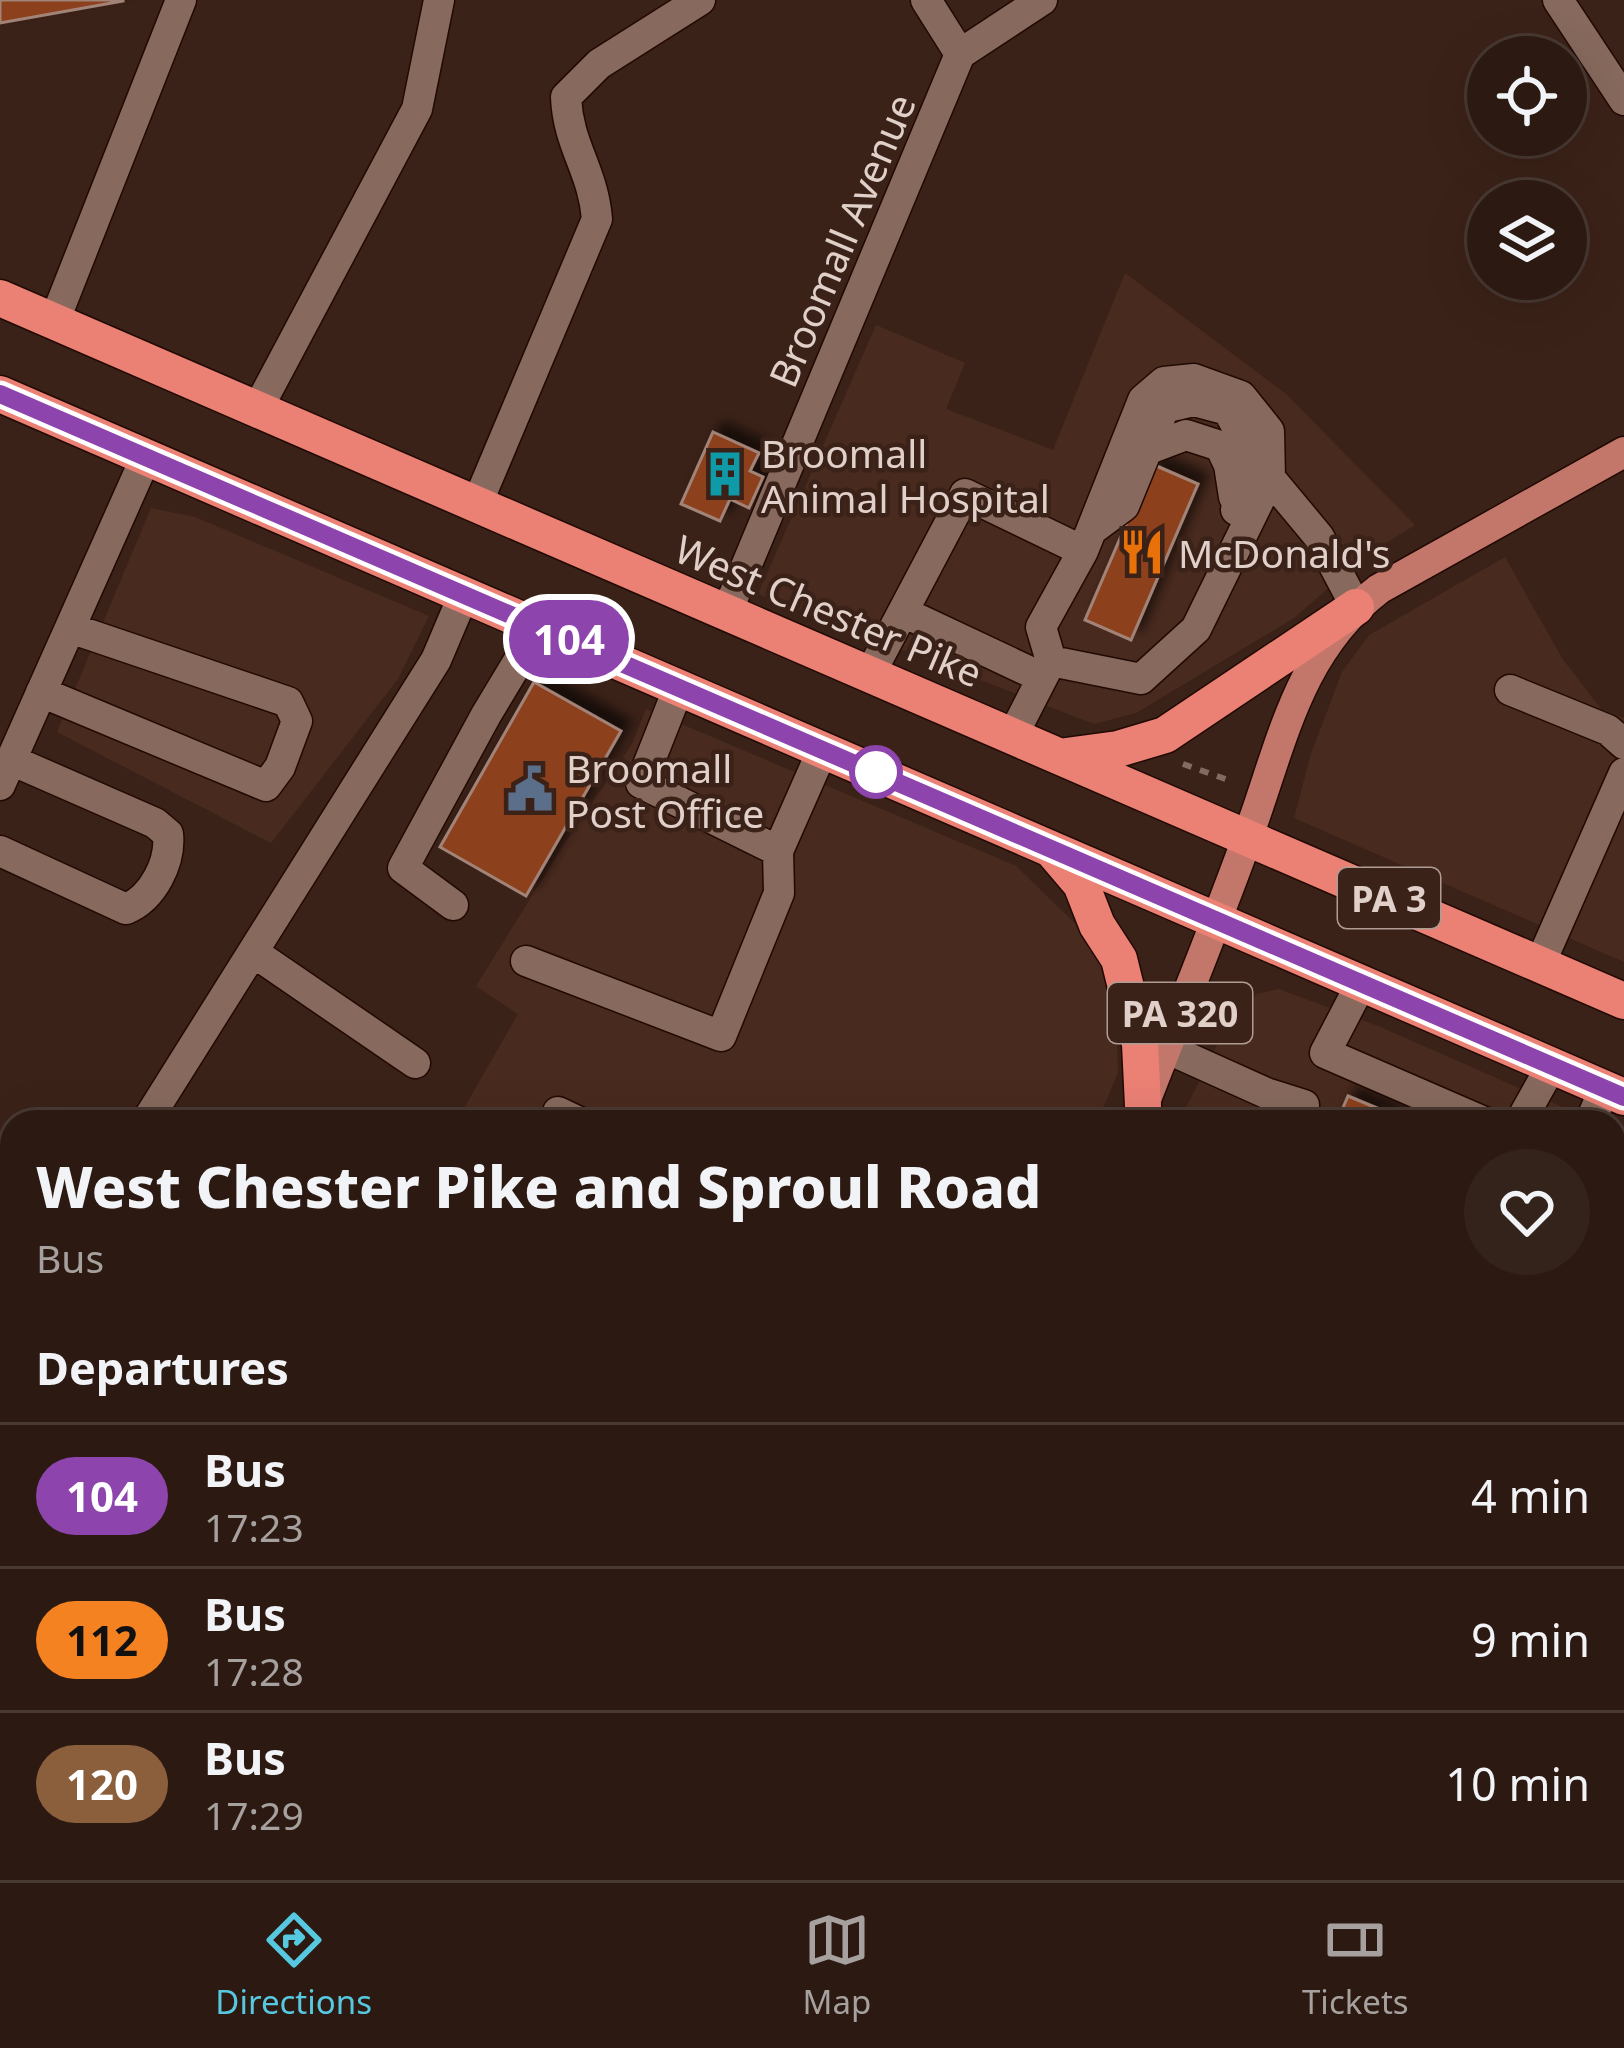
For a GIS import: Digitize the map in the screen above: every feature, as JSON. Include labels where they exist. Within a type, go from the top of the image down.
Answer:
[{"type":"highway","name":"West Chester Pike","points":[[0,298],[1624,1000]]},
{"type":"highway","name":"PA 3","points":[[0,394],[1614,1092]]},
{"type":"highway","points":[[1062,757],[1118,749],[1165,735],[1356,607]]},
{"type":"highway","points":[[1050,847],[1081,884],[1097,926],[1119,959],[1140,1044],[1140,1110]]},
{"type":"main road","name":"PA 320","points":[[1142,1110],[1248,837],[1298,689],[1321,649],[1356,607],[1402,574],[1624,452]]},
{"type":"street","points":[[54,322],[181,0]]},
{"type":"street","points":[[257,410],[416,109],[439,0]]},
{"type":"street","points":[[477,504],[597,219],[594,185],[568,131],[566,97],[599,64],[700,0]]},
{"type":"street","points":[[926,0],[960,54],[1042,0]]},
{"type":"street","points":[[1558,0],[1624,100]]},
{"type":"street","name":"Broomall Avenue","points":[[728,612],[960,54]]},
{"type":"street","points":[[903,612],[1047,669],[1142,679],[1196,629],[1270,478],[1269,430],[1241,396],[1194,379],[1164,382],[1143,400],[1087,541],[1041,627],[1047,669],[1012,735]]},
{"type":"street","points":[[1087,541],[1124,506],[1164,408],[1194,400],[1228,410],[1249,450],[1235,510],[1215,556],[1216,589]]},
{"type":"street","points":[[0,851],[126,909],[140,904],[152,890],[170,848],[168,834],[155,823],[6,773],[146,457]]},
{"type":"street","points":[[1270,478],[1318,537],[1356,607]]},
{"type":"street","points":[[871,674],[965,494],[1087,541]]},
{"type":"street","points":[[154,1110],[436,660],[464,594]]},
{"type":"street","points":[[453,905],[403,868],[539,627]]},
{"type":"street","points":[[41,692],[266,786],[280,767],[297,721],[289,702],[70,628]]},
{"type":"street","points":[[680,687],[641,783],[778,851]]},
{"type":"street","points":[[1510,690],[1608,730],[1624,744]]},
{"type":"street","points":[[526,961],[721,1036],[778,893],[778,851],[823,749]]},
{"type":"street","points":[[1540,964],[1624,773]]},
{"type":"street","points":[[253,952],[416,1063]]},
{"type":"street","points":[[1300,1110],[1362,982]]},
{"type":"street","points":[[1166,1048],[1294,1110]]},
{"type":"street","points":[[1325,1052],[1457,1110]]},
{"type":"street","points":[[1527,1110],[1552,1065]]},
{"type":"path","points":[[1167,759],[1231,781]]},
{"type":"path","points":[[1216,786],[1219,777]]},
{"type":"shaded area","points":[[1125,273],[1286,394],[1415,525],[1367,555],[1294,618],[1136,713],[1094,724],[758,594],[876,325],[965,363],[946,409],[1053,450]]},
{"type":"shaded area","points":[[151,508],[195,517],[429,616],[398,679],[271,843],[57,732]]},
{"type":"shaded area","points":[[1505,557],[1562,658],[1601,709],[1624,718],[1624,962],[1294,818],[1311,754],[1342,672],[1369,635]]},
{"type":"shaded area","points":[[646,709],[1016,866],[1091,939],[1116,1012],[1118,1073],[1102,1110],[463,1110],[518,1014],[476,986],[632,744]]},
{"type":"shaded area","points":[[1279,989],[1378,1026],[1570,1110],[1185,1110],[1231,1017],[1257,994]]},
{"type":"building","points":[[0,0],[123,0],[123,1],[0,23]]},
{"type":"building","name":"Broomall Animal Hospital","points":[[713,432],[759,453],[750,471],[763,477],[749,508],[730,499],[720,521],[681,504]]},
{"type":"building","name":"McDonald's","points":[[1152,464],[1198,484],[1131,640],[1085,620]]},
{"type":"building","name":"Broomall Post Office","points":[[534,682],[621,731],[526,896],[440,847]]},
{"type":"building","points":[[1348,1096],[1381,1110],[1342,1110]]},
{"type":"bus line","name":"104","points":[[0,394],[1624,1097]]},
{"type":"place","name":"Broomall Animal Hospital","points":[[725,474]]},
{"type":"place","name":"McDonald's","points":[[1142,552]]},
{"type":"place","name":"Broomall Post Office","points":[[530,789]]}]
